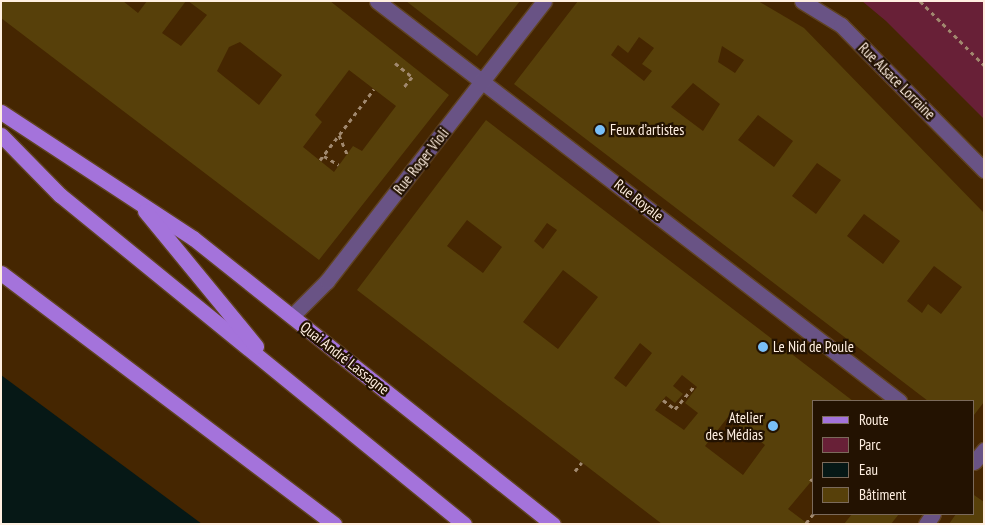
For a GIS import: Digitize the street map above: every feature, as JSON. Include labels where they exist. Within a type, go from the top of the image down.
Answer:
[{"type":"main road","name":"Quai André Lassagne","points":[[1,112],[133,196],[292,316],[553,524]]},
{"type":"main road","name":"Quai André Lassagne","points":[[1,134],[60,195],[464,524]]},
{"type":"main road","name":"Quai André Lassagne","points":[[133,196],[276,371]]},
{"type":"main road","points":[[5,278],[334,524]]},
{"type":"street","name":"Rue Royale","points":[[377,1],[483,80],[898,400]]},
{"type":"street","name":"Rue Roger Violi","points":[[292,316],[327,281],[544,1]]},
{"type":"street","name":"Rue Alsace Lorraine","points":[[802,1],[841,25],[984,170]]},
{"type":"path","points":[[920,1],[984,65]]},
{"type":"path","points":[[395,63],[412,77],[404,87]]},
{"type":"path","points":[[339,165],[326,154],[320,161],[374,89]]},
{"type":"path","points":[[339,136],[348,154]]},
{"type":"path","points":[[663,400],[675,409],[694,385]]},
{"type":"path","points":[[575,471],[582,462]]},
{"type":"green space","points":[[862,1],[984,1],[984,119],[886,21]]},
{"type":"water","points":[[1,375],[202,524],[1,524]]},
{"type":"building","points":[[1,1],[123,1],[138,13],[147,1],[186,1],[162,33],[181,46],[207,15],[188,1],[330,1],[449,95],[319,260],[1,18]],"holes":[[[240,42],[282,75],[259,105],[217,71],[229,47]],[[349,70],[396,106],[362,151],[353,146],[334,172],[303,147],[322,122],[315,115]]]},
{"type":"building","points":[[406,1],[520,1],[477,56]]},
{"type":"building","points":[[578,1],[758,1],[804,28],[984,213],[984,402],[975,414],[975,400],[927,400],[514,84]],"holes":[[[639,37],[654,48],[642,64],[652,71],[644,81],[611,55],[618,45],[628,53]],[[722,46],[744,60],[735,73],[718,62]],[[693,83],[720,104],[703,131],[671,107]],[[758,115],[793,141],[774,167],[738,140]],[[817,163],[841,180],[816,214],[792,196]],[[864,214],[900,241],[883,264],[847,236]],[[934,266],[962,287],[941,314],[928,304],[922,313],[907,301]]]},
{"type":"building","points":[[486,120],[852,400],[812,400],[812,480],[788,509],[808,524],[662,524],[357,290]],"holes":[[[467,220],[502,247],[483,273],[447,246]],[[547,223],[557,230],[543,249],[534,241]],[[563,270],[598,297],[558,349],[523,322]],[[640,343],[652,353],[626,387],[614,378]],[[682,375],[697,387],[685,403],[698,413],[684,430],[655,410],[666,396],[675,403],[683,394],[673,386]],[[728,417],[765,445],[743,475],[705,446]]]},
{"type":"building","points":[[975,496],[984,502],[984,524],[949,524],[955,515],[975,515]]},
{"type":"building","points":[[851,515],[898,515],[891,524],[844,524]]},
{"type":"place","name":"Feux d’artistes","points":[[600,130]]},
{"type":"place","name":"Le Nid de Poule","points":[[763,347]]},
{"type":"place","name":"Atelier des Médias","points":[[773,426]]}]
